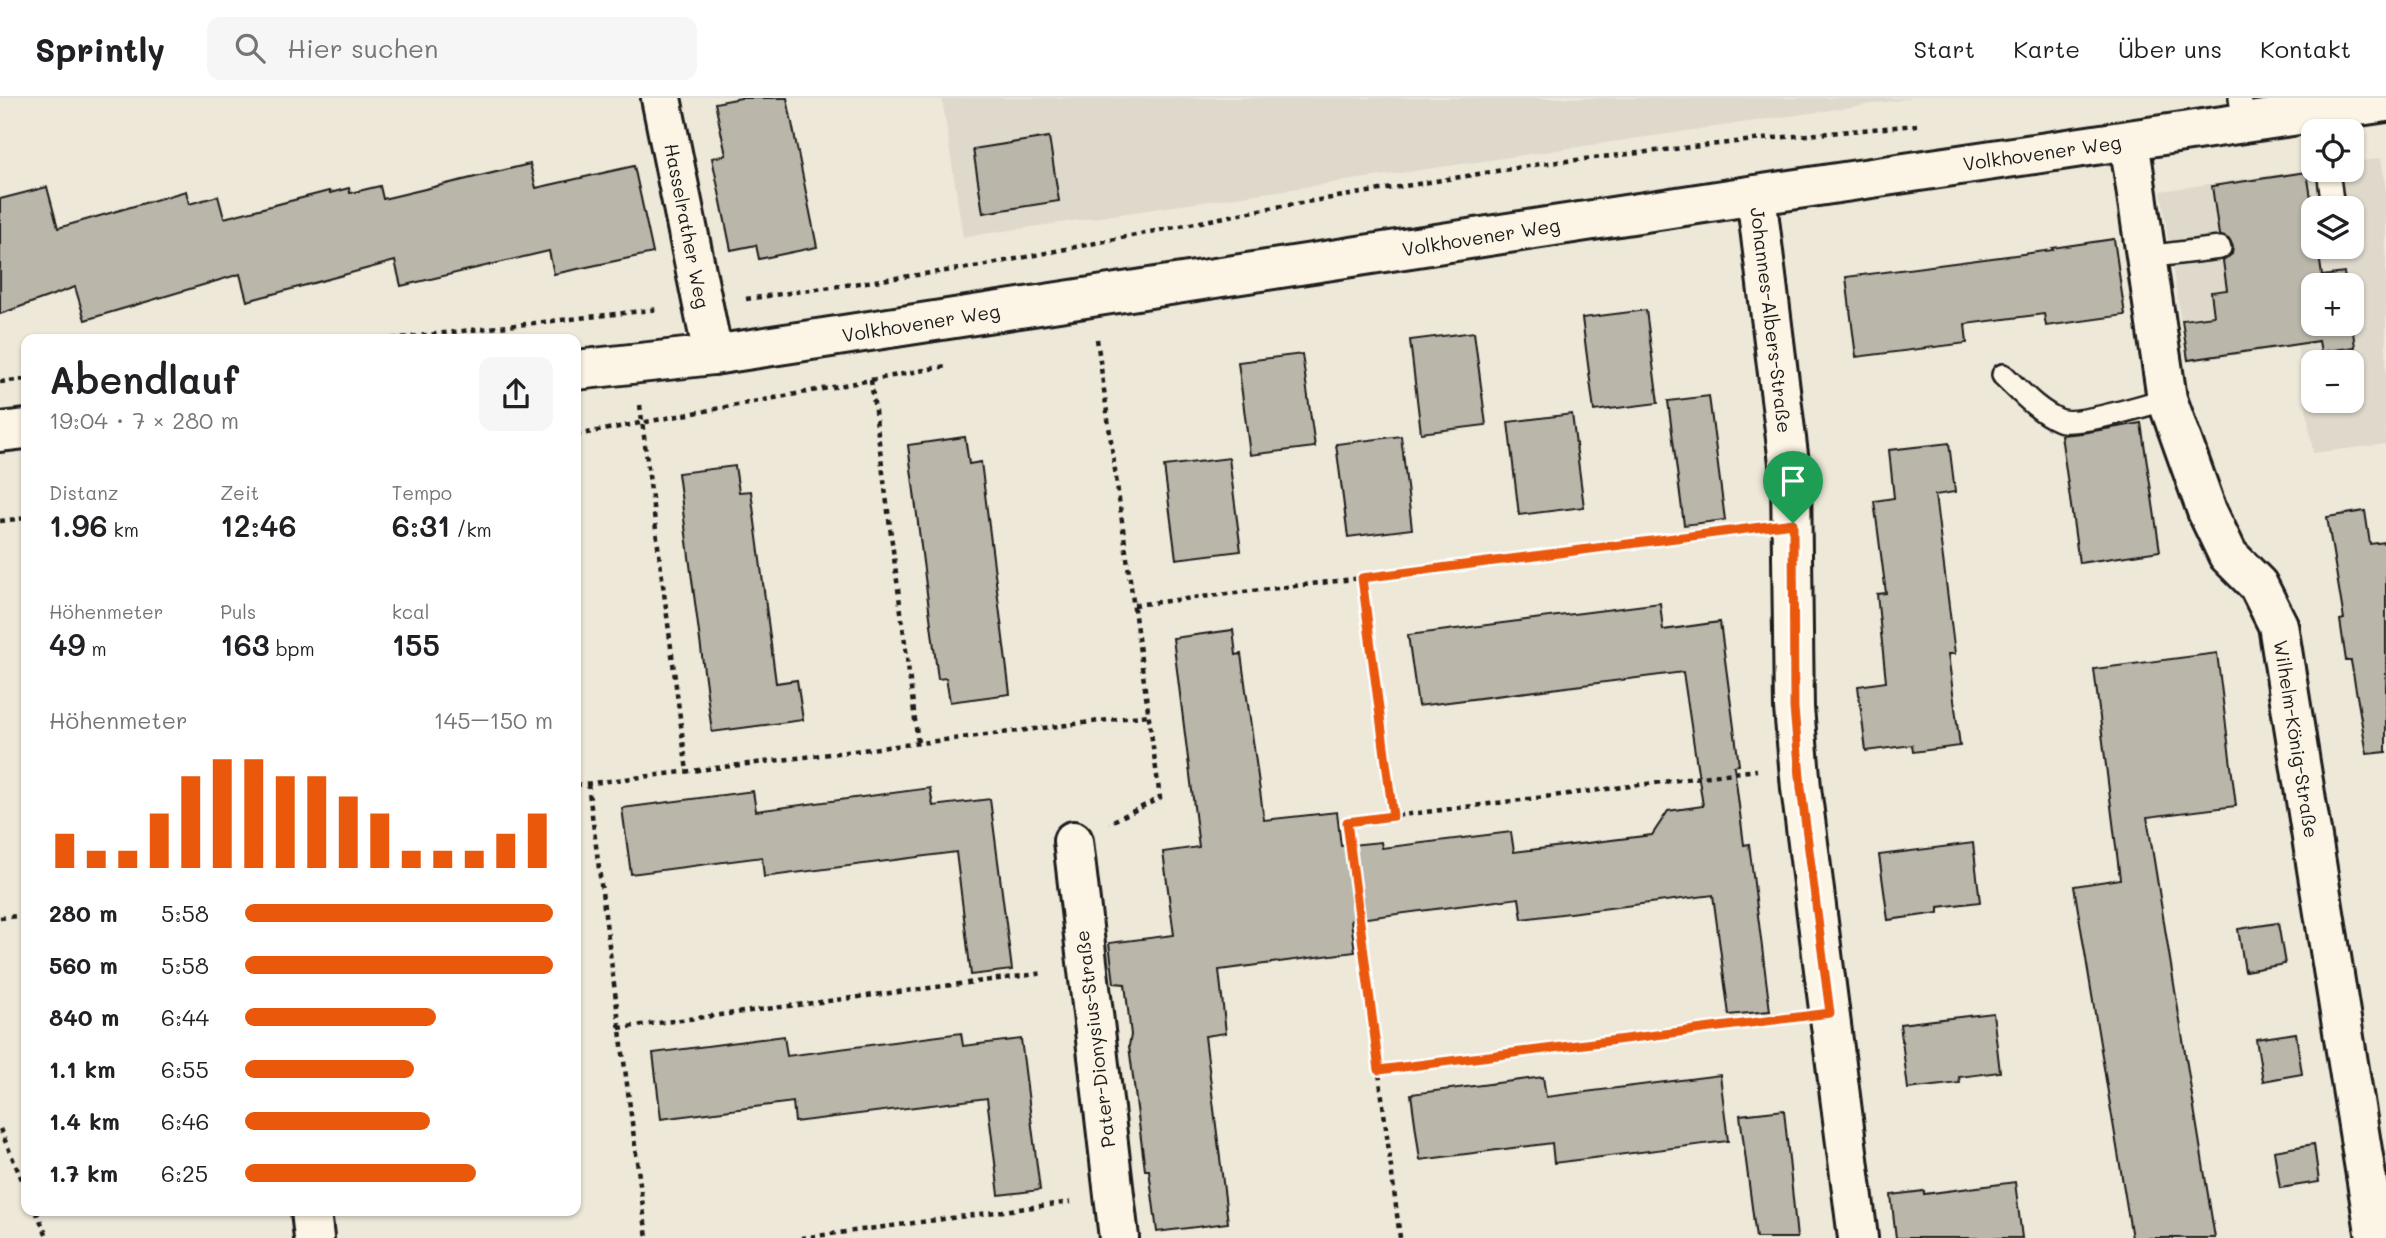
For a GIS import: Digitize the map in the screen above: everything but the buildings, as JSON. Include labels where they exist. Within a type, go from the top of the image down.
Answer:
[{"type":"street","name":"Hasselrather Weg","points":[[661,98],[713,355]]},
{"type":"street","name":"Volkhovener Weg","points":[[2328,119],[2386,102]]},
{"type":"street","name":"Volkhovener Weg","points":[[581,369],[713,355],[2129,140],[2242,110],[2307,119]]},
{"type":"street","name":"Wilhelm-König-Straße","points":[[2129,140],[2166,399],[2207,511],[2228,555],[2258,586],[2278,625],[2376,1238]]},
{"type":"street","name":"Johannes-Albers-Straße","points":[[1756,195],[1791,479],[1794,696],[1799,765],[1858,1238]]},
{"type":"street","points":[[0,432],[21,430]]},
{"type":"street","name":"Pater-Dionysius-Straße","points":[[1073,841],[1119,1238]]},
{"type":"street","points":[[312,1216],[314,1238]]},
{"type":"lane","points":[[2146,257],[2220,248]]},
{"type":"lane","points":[[2003,375],[2036,405],[2061,421],[2091,419],[2166,399]]},
{"type":"path","points":[[437,334],[703,305],[981,266],[1270,208],[1540,164],[1925,124]]},
{"type":"path","points":[[1073,841],[1160,798],[1097,339]]},
{"type":"path","points":[[0,382],[21,380]]},
{"type":"path","points":[[871,380],[918,743]]},
{"type":"path","points":[[642,424],[687,772]]},
{"type":"path","points":[[0,521],[21,519]]},
{"type":"path","points":[[1135,605],[1793,523]]},
{"type":"path","points":[[1362,578],[1393,816]]},
{"type":"path","points":[[581,785],[1149,715]]},
{"type":"path","points":[[1400,1238],[1347,822],[1799,765]]},
{"type":"path","points":[[588,784],[647,1238]]},
{"type":"path","points":[[0,918],[21,916]]},
{"type":"path","points":[[619,1028],[1087,968]]},
{"type":"path","points":[[1379,1070],[1830,1013]]},
{"type":"path","points":[[0,1129],[21,1177]]},
{"type":"path","points":[[801,1238],[1114,1196]]},
{"type":"path","points":[[38,1216],[48,1238]]},
{"type":"shaded area","points":[[942,98],[1913,98],[963,237]]},
{"type":"shaded area","points":[[2381,158],[2386,192],[2386,444],[2313,453],[2307,413],[2364,413],[2364,350],[2301,350],[2301,373],[2297,346],[2187,362],[2161,191],[2301,171],[2301,182],[2364,182],[2364,161]]},
{"type":"route","points":[[1793,523],[1794,708],[1801,788],[1830,1013],[1379,1070],[1347,822],[1393,816],[1362,578],[1793,523]]}]
